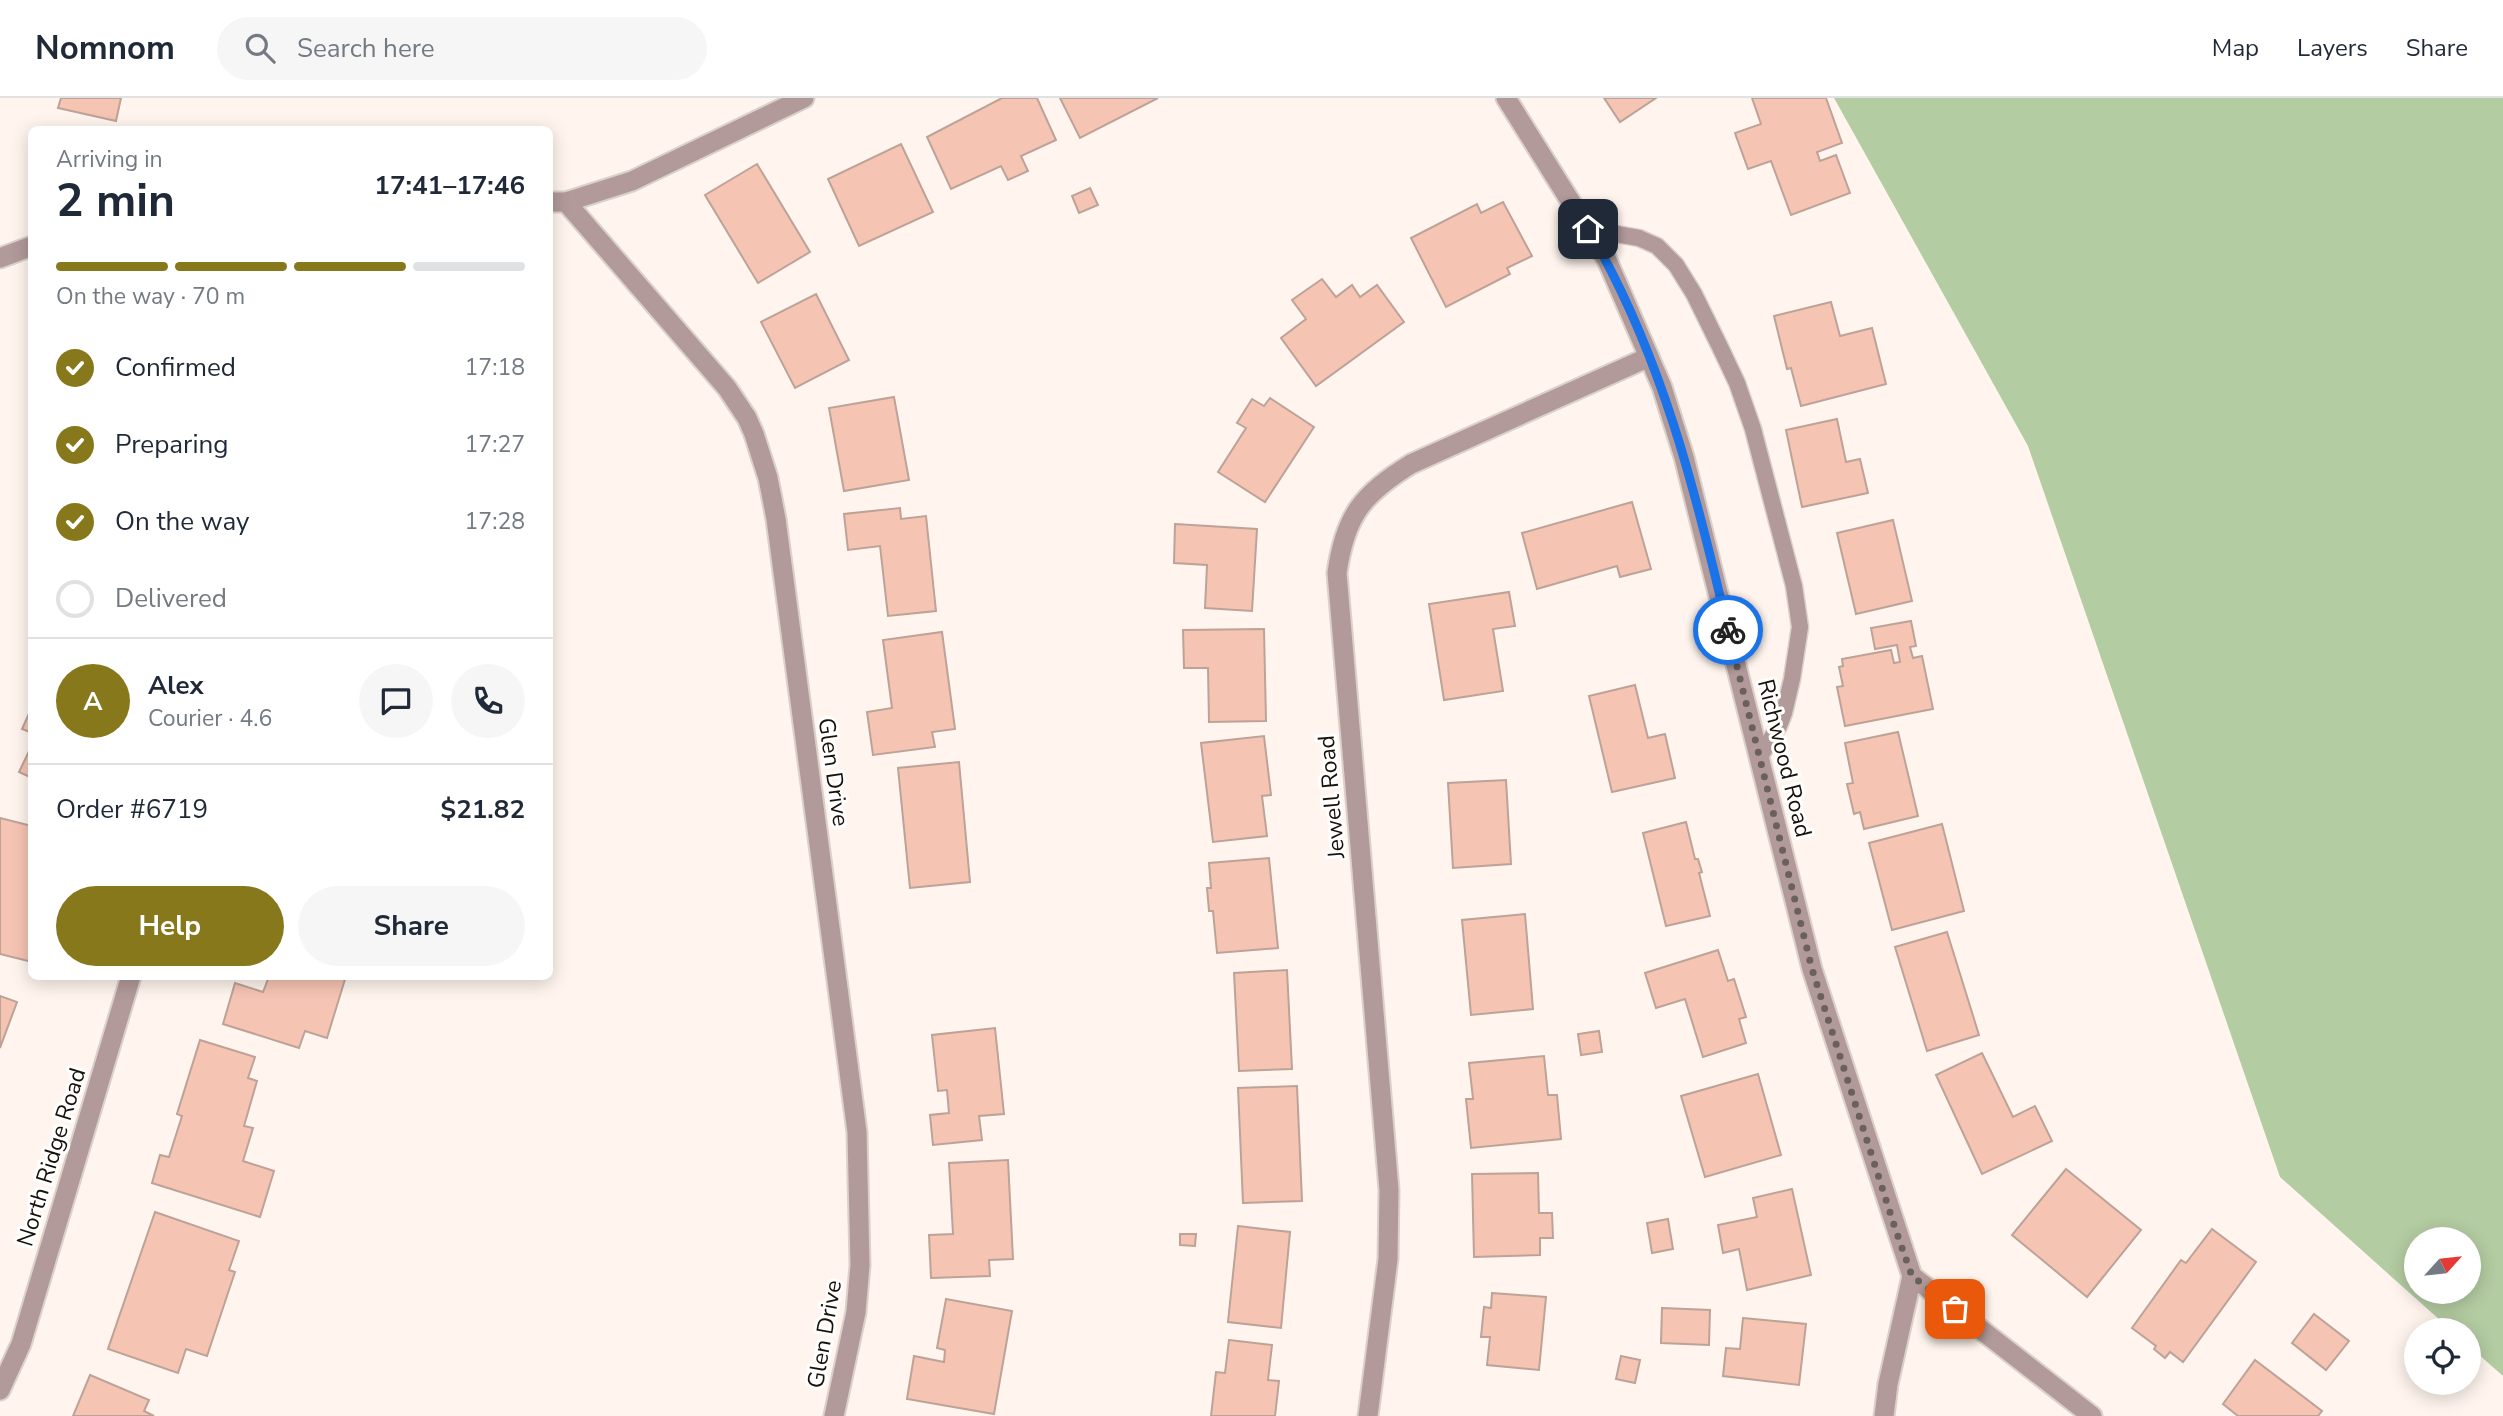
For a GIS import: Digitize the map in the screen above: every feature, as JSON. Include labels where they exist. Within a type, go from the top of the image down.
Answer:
[{"type":"street","points":[[558,202],[632,180],[804,98]]},
{"type":"street","name":"Richwood Road","points":[[1506,98],[1607,260],[1662,387],[1684,457],[1812,969],[1912,1276]]},
{"type":"street","name":"Glen Drive","points":[[558,202],[727,388],[747,418],[768,478],[776,519],[857,1132],[860,1265],[856,1312],[834,1416]]},
{"type":"street","points":[[0,258],[28,248]]},
{"type":"street","name":"Jewell Road","points":[[1368,1416],[1388,1259],[1389,1190],[1337,573],[1340,546],[1364,499],[1383,482],[1411,464],[1649,357]]},
{"type":"street","name":"North Ridge Road","points":[[0,1390],[20,1344],[130,980]]},
{"type":"street","points":[[1884,1416],[1888,1384],[1912,1276],[2092,1416]]},
{"type":"lane","points":[[1588,229],[1639,239],[1657,246],[1676,265],[1694,294],[1726,359],[1753,429],[1794,586],[1800,627],[1793,679],[1784,713],[1759,758]]},
{"type":"green space","points":[[1834,98],[2503,98],[2503,1376],[2481,1357],[2481,1318],[2438,1318],[2422,1304],[2482,1304],[2482,1227],[2404,1227],[2404,1288],[2280,1177],[2028,446]]},
{"type":"building","points":[[61,98],[121,98],[116,121],[58,108]]},
{"type":"building","points":[[1002,98],[1037,98],[1056,140],[1021,156],[1028,171],[1008,180],[1001,166],[951,189],[927,137]]},
{"type":"building","points":[[1060,98],[1158,98],[1080,138]]},
{"type":"building","points":[[1604,98],[1656,98],[1620,122]]},
{"type":"building","points":[[1752,98],[1826,98],[1842,143],[1817,152],[1820,161],[1836,155],[1850,193],[1791,215],[1771,161],[1748,169],[1735,133],[1761,124]]},
{"type":"building","points":[[901,144],[933,212],[859,246],[828,179]]},
{"type":"building","points":[[757,164],[810,252],[758,283],[705,195]]},
{"type":"building","points":[[1090,188],[1098,205],[1079,213],[1072,196]]},
{"type":"building","points":[[1503,202],[1532,256],[1507,268],[1510,274],[1446,307],[1411,238],[1477,204],[1481,213]]},
{"type":"building","points":[[1322,279],[1336,297],[1352,285],[1360,297],[1377,285],[1404,322],[1316,386],[1281,338],[1306,319],[1292,300]]},
{"type":"building","points":[[816,294],[849,360],[795,388],[761,322]]},
{"type":"building","points":[[1831,302],[1840,336],[1872,328],[1886,384],[1801,406],[1791,368],[1787,369],[1774,316]]},
{"type":"building","points":[[894,397],[909,480],[844,491],[829,408]]},
{"type":"building","points":[[1270,398],[1314,427],[1265,502],[1218,472],[1246,428],[1237,423],[1252,399],[1264,406]]},
{"type":"building","points":[[1837,419],[1846,462],[1860,459],[1868,493],[1802,507],[1786,430]]},
{"type":"building","points":[[1632,502],[1651,569],[1620,577],[1617,566],[1537,589],[1522,533]]},
{"type":"building","points":[[900,508],[901,519],[926,516],[936,611],[888,616],[880,546],[848,550],[844,514]]},
{"type":"building","points":[[1893,520],[1912,601],[1856,614],[1837,533]]},
{"type":"building","points":[[1175,524],[1257,529],[1252,611],[1205,608],[1207,565],[1174,563]]},
{"type":"building","points":[[1509,592],[1515,626],[1493,629],[1503,691],[1444,700],[1429,604]]},
{"type":"building","points":[[1911,621],[1916,646],[1910,647],[1913,658],[1922,656],[1933,709],[1845,726],[1837,687],[1843,686],[1839,667],[1843,666],[1842,659],[1891,650],[1894,663],[1900,662],[1897,645],[1875,649],[1871,628]]},
{"type":"building","points":[[1264,629],[1266,721],[1209,722],[1208,668],[1184,668],[1183,630]]},
{"type":"building","points":[[942,632],[955,729],[932,732],[935,747],[873,755],[867,712],[892,708],[883,640]]},
{"type":"building","points":[[1635,685],[1648,738],[1665,734],[1675,778],[1612,792],[1589,696]]},
{"type":"building","points":[[28,716],[28,731],[22,729]]},
{"type":"building","points":[[1898,732],[1918,816],[1864,829],[1860,812],[1854,814],[1847,784],[1853,783],[1845,743]]},
{"type":"building","points":[[1264,736],[1271,795],[1262,796],[1267,836],[1213,842],[1201,743]]},
{"type":"building","points":[[28,753],[28,776],[19,772]]},
{"type":"building","points":[[959,762],[970,882],[910,888],[898,768]]},
{"type":"building","points":[[1506,780],[1511,864],[1453,868],[1448,783]]},
{"type":"building","points":[[0,818],[28,825],[28,961],[0,954]]},
{"type":"building","points":[[1686,822],[1695,859],[1698,859],[1702,872],[1699,873],[1710,916],[1666,926],[1643,833]]},
{"type":"building","points":[[1942,824],[1964,911],[1892,930],[1869,843]]},
{"type":"building","points":[[1269,858],[1278,948],[1217,953],[1213,911],[1209,911],[1209,863]]},
{"type":"building","points":[[1525,914],[1533,1009],[1471,1015],[1462,920]]},
{"type":"building","points":[[1947,932],[1979,1035],[1927,1051],[1895,947]]},
{"type":"building","points":[[1718,950],[1728,981],[1734,979],[1746,1017],[1739,1019],[1746,1043],[1703,1057],[1685,999],[1656,1008],[1645,973]]},
{"type":"building","points":[[1287,970],[1292,1069],[1239,1071],[1234,973]]},
{"type":"building","points":[[268,980],[345,980],[327,1038],[305,1031],[299,1048],[223,1024],[235,983],[263,992]]},
{"type":"building","points":[[0,996],[17,1002],[0,1048]]},
{"type":"building","points":[[995,1028],[1004,1114],[979,1116],[982,1140],[933,1145],[930,1115],[949,1113],[947,1090],[938,1091],[932,1035]]},
{"type":"building","points":[[1599,1031],[1602,1052],[1581,1055],[1578,1034]]},
{"type":"building","points":[[200,1040],[255,1057],[248,1078],[257,1081],[244,1126],[253,1128],[243,1161],[274,1171],[260,1217],[152,1183],[160,1155],[169,1157],[182,1116],[177,1114]]},
{"type":"building","points":[[1982,1053],[2013,1117],[2035,1106],[2052,1141],[1982,1174],[1936,1075]]},
{"type":"building","points":[[1544,1056],[1548,1095],[1557,1095],[1561,1139],[1471,1148],[1466,1099],[1473,1099],[1469,1063]]},
{"type":"building","points":[[1758,1074],[1781,1155],[1705,1177],[1681,1096]]},
{"type":"building","points":[[1297,1086],[1302,1201],[1243,1203],[1238,1088]]},
{"type":"building","points":[[1008,1160],[1013,1259],[989,1260],[990,1276],[931,1278],[929,1235],[953,1234],[949,1163]]},
{"type":"building","points":[[2066,1169],[2141,1230],[2087,1297],[2012,1235]]},
{"type":"building","points":[[1538,1173],[1539,1213],[1552,1213],[1553,1238],[1540,1238],[1540,1255],[1474,1257],[1472,1174]]},
{"type":"building","points":[[1792,1189],[1811,1275],[1747,1290],[1739,1249],[1723,1253],[1718,1225],[1757,1217],[1753,1198]]},
{"type":"building","points":[[155,1212],[239,1241],[229,1270],[235,1272],[207,1356],[186,1349],[178,1373],[108,1349]]},
{"type":"building","points":[[1668,1219],[1673,1249],[1652,1253],[1647,1223]]},
{"type":"building","points":[[1238,1226],[1290,1232],[1281,1328],[1228,1322]]},
{"type":"building","points":[[2212,1229],[2256,1262],[2183,1362],[2170,1352],[2165,1358],[2154,1349],[2156,1346],[2132,1328],[2181,1260],[2186,1263]]},
{"type":"building","points":[[1180,1234],[1196,1234],[1195,1246],[1180,1245]]},
{"type":"building","points":[[1492,1293],[1546,1297],[1539,1370],[1487,1365],[1490,1337],[1481,1337],[1484,1307],[1491,1308]]},
{"type":"building","points":[[946,1299],[1012,1311],[994,1414],[907,1399],[914,1356],[944,1362],[945,1350],[937,1348]]},
{"type":"building","points":[[1662,1308],[1710,1310],[1709,1345],[1661,1343]]},
{"type":"building","points":[[2314,1314],[2349,1341],[2326,1370],[2292,1343]]},
{"type":"building","points":[[1743,1318],[1806,1324],[1799,1385],[1723,1376],[1726,1348],[1740,1349]]},
{"type":"building","points":[[1229,1340],[1272,1345],[1268,1380],[1279,1381],[1275,1416],[1211,1416],[1216,1372],[1225,1373]]},
{"type":"building","points":[[1621,1356],[1640,1360],[1635,1383],[1616,1379]]},
{"type":"building","points":[[2255,1360],[2322,1411],[2318,1416],[2238,1416],[2223,1404]]},
{"type":"building","points":[[90,1375],[149,1400],[144,1411],[154,1416],[73,1416]]},
{"type":"way so far","points":[[1728,630],[1812,969],[1895,1228],[1912,1276],[1955,1309]]},
{"type":"route","points":[[1588,229],[1607,260],[1662,387],[1684,457],[1728,630]]}]
